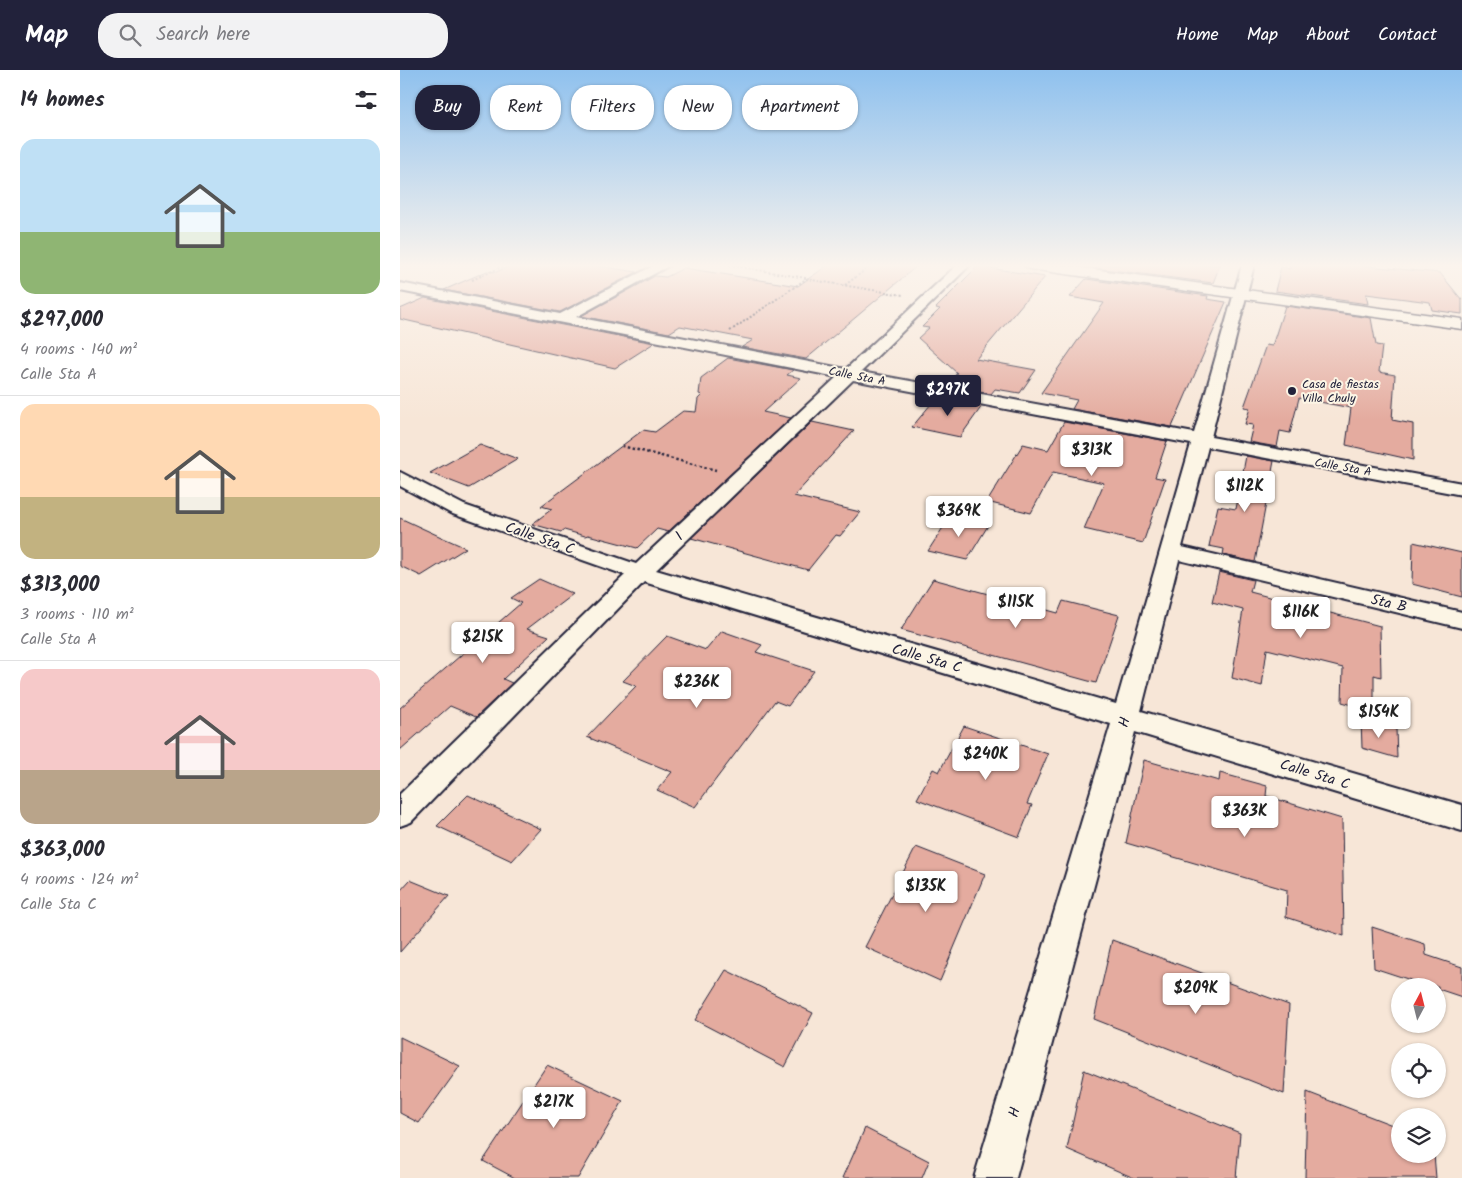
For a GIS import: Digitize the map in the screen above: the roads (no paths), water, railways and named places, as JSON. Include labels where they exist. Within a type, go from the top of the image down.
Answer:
[{"type":"street","name":"Calle 5ta A","points":[[556,317],[848,374],[1462,489]]},
{"type":"street","name":"I","points":[[400,813],[640,573],[909,317]]},
{"type":"street","name":"H","points":[[995,1178],[1126,717],[1232,317]]},
{"type":"street","points":[[1409,317],[1462,324]]},
{"type":"street","name":"Calle 5ta C","points":[[400,478],[457,509],[640,573],[1462,818]]},
{"type":"street","name":"5ta B","points":[[1169,552],[1462,620]]},
{"type":"place","name":"Casa de fiestas Villa Chuly","points":[[1292,391]]}]
